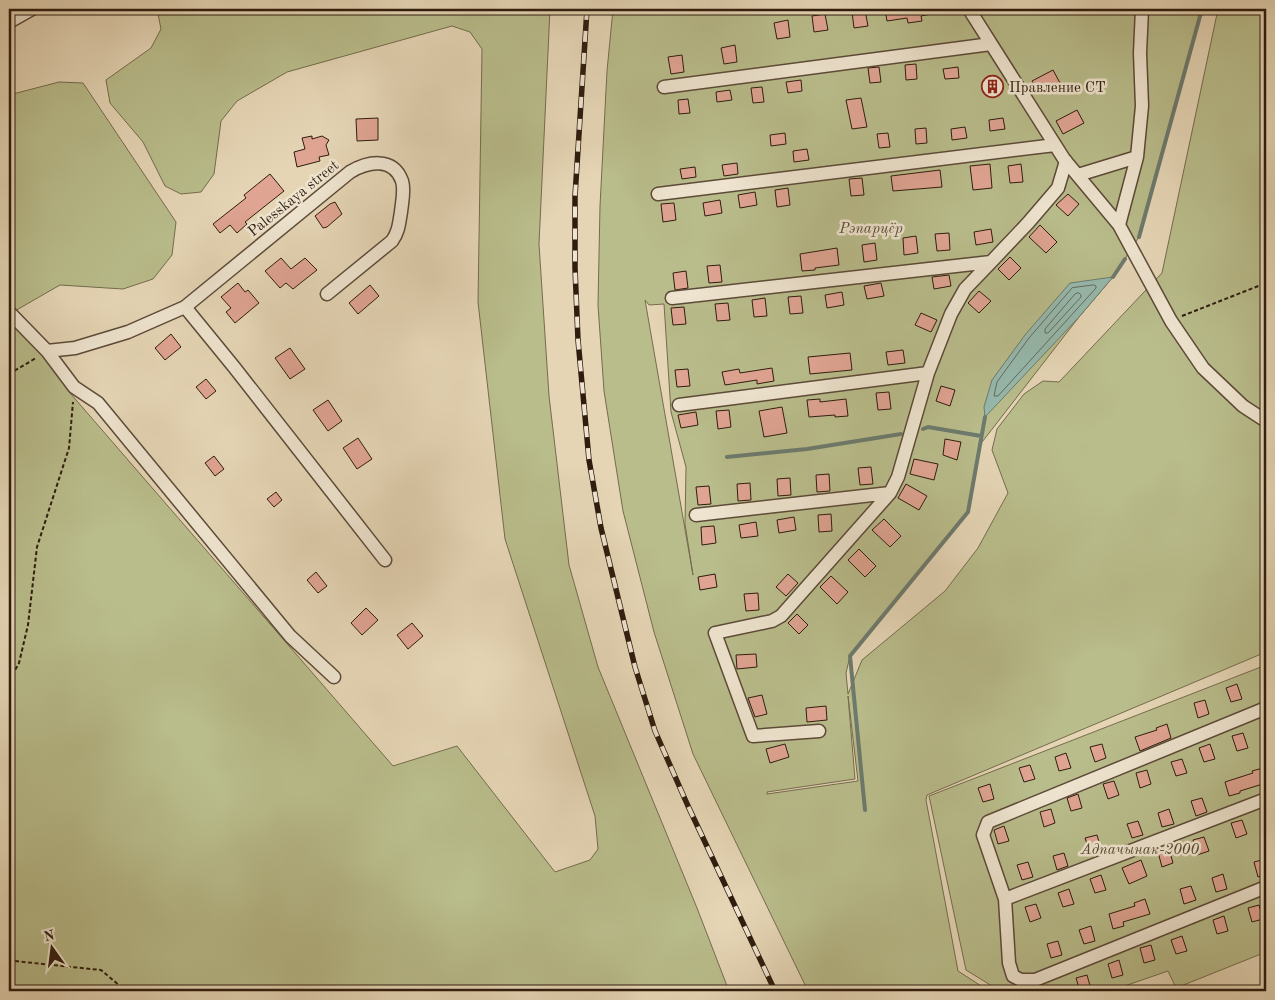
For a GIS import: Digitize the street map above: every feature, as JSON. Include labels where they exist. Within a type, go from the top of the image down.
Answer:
[{"type":"street","points":[[9,22],[32,9]]},
{"type":"street","points":[[969,9],[1066,161],[1119,226],[1171,321],[1203,368],[1243,406],[1266,421]]},
{"type":"street","points":[[1119,226],[1137,158],[1142,106],[1140,52],[1142,9]]},
{"type":"street","points":[[664,87],[991,44]]},
{"type":"street","points":[[658,194],[1055,145]]},
{"type":"street","points":[[1078,175],[1137,158]]},
{"type":"street","points":[[819,731],[753,736],[715,633],[772,621],[781,616],[890,493],[898,477],[928,373],[951,314],[965,289],[1028,223],[1058,188],[1066,161]]},
{"type":"street","name":"Palesskaya street","points":[[47,351],[75,348],[128,332],[185,307],[350,172],[361,166],[374,163],[387,164],[397,171],[402,182],[403,197],[398,232],[392,241],[327,294]]},
{"type":"street","points":[[672,298],[991,262]]},
{"type":"street","points":[[185,307],[385,560]]},
{"type":"street","points":[[9,312],[47,351],[74,387],[98,404],[290,636],[334,677]]},
{"type":"street","points":[[679,405],[928,373]]},
{"type":"street","points":[[696,515],[890,493]]},
{"type":"street","points":[[1266,708],[988,822],[983,835],[1005,899],[1009,963],[1013,976],[1021,980],[1035,980],[1266,887]]},
{"type":"street","points":[[1005,899],[1266,799]]},
{"type":"path","points":[[1171,321],[1266,283]]},
{"type":"path","points":[[9,374],[47,351]]},
{"type":"path","points":[[9,680],[19,663],[28,625],[37,547],[69,448],[74,387]]},
{"type":"path","points":[[9,963],[14,961],[101,970],[126,991]]},
{"type":"green space","points":[[157,9],[550,9],[539,244],[549,396],[569,565],[598,667],[729,991],[9,991],[9,95],[59,82],[83,83],[176,222],[172,255],[153,279],[123,289],[60,285],[13,312],[47,351],[70,393],[393,766],[457,746],[555,872],[590,860],[598,849],[595,816],[505,539],[478,302],[482,49],[470,32],[452,26],[287,72],[237,101],[221,121],[214,174],[201,192],[181,194],[165,186],[143,142],[110,103],[106,80],[151,48],[161,29]]},
{"type":"green space","name":"Рэпарцёр","points":[[613,9],[1202,9],[1139,237],[1113,277],[1079,317],[979,446],[968,512],[850,656],[846,673],[848,694],[862,660],[945,591],[978,548],[1008,493],[992,450],[997,429],[1024,394],[1043,381],[1059,382],[1162,273],[1218,9],[1266,9],[1266,652],[927,795],[926,800],[958,971],[989,991],[808,991],[693,754],[654,632],[623,511],[604,391],[598,305],[600,206],[607,71]],"holes":[[[645,300],[649,305],[664,304],[671,412],[686,467],[685,524],[693,575]],[[848,696],[858,781],[767,794],[767,792],[855,779]]]},
{"type":"green space","name":"Адпачынак-2000","points":[[1266,665],[1266,952],[1176,988],[1168,971],[1110,991],[1000,991],[966,970],[929,796]]},
{"type":"water","points":[[1113,277],[1079,317],[985,417],[984,407],[992,380],[1025,335],[1070,283]]},
{"type":"building","points":[[885,9],[931,9],[931,14],[921,16],[922,21],[908,23],[907,18],[887,21]]},
{"type":"building","points":[[865,10],[868,26],[854,28],[852,12]]},
{"type":"building","points":[[825,14],[828,30],[814,32],[812,16]]},
{"type":"building","points":[[788,20],[790,37],[777,39],[774,23]]},
{"type":"building","points":[[735,45],[737,62],[724,64],[721,48]]},
{"type":"building","points":[[682,55],[684,72],[671,74],[668,57]]},
{"type":"building","points":[[916,64],[917,79],[906,80],[905,65]]},
{"type":"building","points":[[879,67],[881,82],[870,83],[868,68]]},
{"type":"building","points":[[958,67],[959,78],[945,79],[943,69]]},
{"type":"building","points":[[1053,70],[1060,83],[1039,94],[1032,81]]},
{"type":"building","points":[[801,80],[802,91],[788,93],[786,82]]},
{"type":"building","name":"Правление СТ","points":[[1001,81],[1002,91],[986,93],[985,82]]},
{"type":"building","points":[[762,87],[764,102],[753,103],[751,88]]},
{"type":"building","points":[[730,90],[732,100],[717,102],[716,92]]},
{"type":"building","points":[[861,98],[867,127],[852,129],[846,100]]},
{"type":"building","points":[[688,99],[690,113],[679,114],[678,100]]},
{"type":"building","points":[[1077,110],[1084,123],[1063,134],[1056,121]]},
{"type":"building","points":[[378,118],[378,140],[357,141],[356,119]]},
{"type":"building","points":[[1003,118],[1005,129],[990,131],[989,120]]},
{"type":"building","points":[[965,127],[967,138],[952,140],[951,129]]},
{"type":"building","points":[[926,128],[927,143],[916,144],[915,129]]},
{"type":"building","points":[[785,133],[786,144],[771,146],[770,135]]},
{"type":"building","points":[[888,133],[890,147],[879,148],[877,134]]},
{"type":"building","points":[[312,136],[312,139],[322,136],[329,140],[326,145],[329,155],[319,157],[320,161],[297,167],[294,152],[305,149],[302,138]]},
{"type":"building","points":[[807,149],[809,160],[794,162],[793,151]]},
{"type":"building","points":[[737,163],[738,174],[724,176],[722,165]]},
{"type":"building","points":[[990,164],[992,188],[973,190],[970,166]]},
{"type":"building","points":[[1021,164],[1023,182],[1010,183],[1008,166]]},
{"type":"building","points":[[695,167],[696,177],[682,179],[680,169]]},
{"type":"building","points":[[940,170],[942,187],[893,191],[891,176]]},
{"type":"building","points":[[270,174],[284,191],[245,222],[247,224],[237,233],[230,225],[220,233],[213,224],[246,198],[244,195]]},
{"type":"building","points":[[862,178],[864,195],[851,196],[849,179]]},
{"type":"building","points":[[788,188],[790,205],[777,207],[775,190]]},
{"type":"building","points":[[755,192],[757,205],[740,208],[738,195]]},
{"type":"building","points":[[1068,194],[1079,204],[1068,216],[1056,205]]},
{"type":"building","points":[[720,200],[722,213],[705,216],[703,203]]},
{"type":"building","points":[[335,202],[342,214],[327,227],[323,228],[315,216]]},
{"type":"building","points":[[674,203],[676,220],[663,222],[661,204]]},
{"type":"building","points":[[1040,225],[1057,242],[1046,253],[1029,237]]},
{"type":"building","points":[[991,229],[993,242],[976,245],[974,232]]},
{"type":"building","points":[[949,233],[950,250],[937,251],[935,234]]},
{"type":"building","points":[[916,236],[918,253],[904,255],[903,238]]},
{"type":"building","points":[[875,243],[877,260],[864,262],[862,245]]},
{"type":"building","points":[[837,248],[839,265],[802,271],[800,254]]},
{"type":"building","points":[[1010,257],[1021,268],[1009,280],[998,269]]},
{"type":"building","points":[[281,258],[291,269],[305,258],[317,270],[293,289],[286,283],[280,288],[265,271]]},
{"type":"building","points":[[720,265],[722,282],[709,283],[707,266]]},
{"type":"building","points":[[686,271],[688,288],[675,290],[673,273]]},
{"type":"building","points":[[949,275],[951,286],[934,289],[932,277]]},
{"type":"building","points":[[238,283],[245,292],[248,290],[259,303],[235,323],[226,312],[231,308],[221,297]]},
{"type":"building","points":[[881,283],[884,296],[867,299],[864,286]]},
{"type":"building","points":[[370,285],[379,296],[358,314],[349,303]]},
{"type":"building","points":[[979,291],[991,301],[979,313],[968,303]]},
{"type":"building","points":[[842,292],[844,305],[827,308],[825,295]]},
{"type":"building","points":[[801,296],[803,313],[790,314],[788,297]]},
{"type":"building","points":[[765,298],[767,316],[754,317],[752,300]]},
{"type":"building","points":[[728,303],[730,320],[717,321],[715,304]]},
{"type":"building","points":[[684,307],[686,324],[673,325],[671,308]]},
{"type":"building","points":[[921,313],[937,320],[931,332],[915,325]]},
{"type":"building","points":[[171,334],[181,347],[165,360],[155,348]]},
{"type":"building","points":[[290,348],[305,369],[290,379],[275,358]]},
{"type":"building","points":[[903,350],[905,363],[888,365],[886,352]]},
{"type":"building","points":[[850,353],[852,370],[810,374],[808,357]]},
{"type":"building","points":[[772,368],[774,381],[757,384],[757,380],[725,385],[722,372],[739,369],[740,373]]},
{"type":"building","points":[[688,369],[690,386],[677,387],[675,370]]},
{"type":"building","points":[[206,379],[216,391],[206,399],[196,387]]},
{"type":"building","points":[[941,386],[955,390],[950,406],[936,401]]},
{"type":"building","points":[[889,392],[891,409],[878,410],[876,393]]},
{"type":"building","points":[[820,399],[820,402],[846,399],[848,416],[809,417],[807,400]]},
{"type":"building","points":[[328,400],[342,421],[328,431],[313,410]]},
{"type":"building","points":[[782,407],[787,433],[764,437],[759,411]]},
{"type":"building","points":[[729,410],[731,427],[718,429],[716,411]]},
{"type":"building","points":[[696,412],[698,425],[681,428],[678,415]]},
{"type":"building","points":[[358,438],[372,459],[357,469],[343,448]]},
{"type":"building","points":[[945,439],[961,442],[957,460],[943,455]]},
{"type":"building","points":[[214,456],[224,469],[215,476],[205,463]]},
{"type":"building","points":[[914,459],[938,464],[934,480],[910,474]]},
{"type":"building","points":[[871,467],[873,484],[860,485],[858,468]]},
{"type":"building","points":[[829,474],[830,491],[817,492],[816,475]]},
{"type":"building","points":[[790,478],[791,495],[778,496],[777,479]]},
{"type":"building","points":[[750,483],[751,500],[738,501],[737,484]]},
{"type":"building","points":[[906,484],[927,496],[919,510],[898,498]]},
{"type":"building","points":[[709,486],[711,504],[698,505],[696,487]]},
{"type":"building","points":[[276,492],[282,500],[274,507],[267,499]]},
{"type":"building","points":[[831,514],[832,531],[819,532],[818,515]]},
{"type":"building","points":[[794,517],[796,530],[779,533],[777,520]]},
{"type":"building","points":[[884,519],[901,536],[890,547],[872,530]]},
{"type":"building","points":[[756,522],[758,536],[741,538],[739,525]]},
{"type":"building","points":[[714,526],[716,543],[702,545],[701,527]]},
{"type":"building","points":[[859,549],[876,566],[865,577],[848,560]]},
{"type":"building","points":[[316,572],[327,586],[318,593],[307,580]]},
{"type":"building","points":[[715,574],[717,587],[700,590],[698,577]]},
{"type":"building","points":[[788,574],[798,583],[786,596],[776,587]]},
{"type":"building","points":[[831,576],[848,592],[837,604],[820,587]]},
{"type":"building","points":[[758,593],[759,610],[746,611],[744,594]]},
{"type":"building","points":[[366,608],[378,620],[362,635],[351,623]]},
{"type":"building","points":[[797,614],[808,625],[799,634],[788,623]]},
{"type":"building","points":[[412,623],[423,636],[408,649],[397,635]]},
{"type":"building","points":[[756,654],[757,667],[737,669],[736,655]]},
{"type":"building","points":[[1237,684],[1242,699],[1231,702],[1226,688]]},
{"type":"building","points":[[762,695],[767,714],[755,717],[748,698]]},
{"type":"building","points":[[1205,700],[1209,714],[1198,718],[1194,703]]},
{"type":"building","points":[[826,706],[827,720],[807,722],[806,708]]},
{"type":"building","points":[[1167,724],[1171,738],[1140,751],[1135,737],[1157,730],[1156,728]]},
{"type":"building","points":[[1243,733],[1248,748],[1237,751],[1232,736]]},
{"type":"building","points":[[785,744],[789,757],[770,763],[766,749]]},
{"type":"building","points":[[1102,744],[1106,758],[1095,762],[1090,747]]},
{"type":"building","points":[[1210,744],[1215,759],[1204,762],[1199,748]]},
{"type":"building","points":[[1066,753],[1071,768],[1059,771],[1055,757]]},
{"type":"building","points":[[1182,759],[1187,773],[1176,776],[1171,762]]},
{"type":"building","points":[[1030,765],[1035,779],[1024,782],[1019,768]]},
{"type":"building","points":[[1263,768],[1266,783],[1229,796],[1225,782]]},
{"type":"building","points":[[1147,770],[1151,784],[1140,788],[1136,773]]},
{"type":"building","points":[[1114,781],[1119,795],[1108,799],[1103,784]]},
{"type":"building","points":[[990,784],[994,799],[983,802],[978,788]]},
{"type":"building","points":[[1078,794],[1082,808],[1071,811],[1067,798]]},
{"type":"building","points":[[1202,798],[1207,812],[1196,816],[1191,801]]},
{"type":"building","points":[[1051,809],[1055,823],[1044,827],[1040,812]]},
{"type":"building","points":[[1169,809],[1174,824],[1162,827],[1158,813]]},
{"type":"building","points":[[1242,820],[1247,834],[1236,838],[1231,823]]},
{"type":"building","points":[[1138,821],[1143,835],[1132,838],[1127,824]]},
{"type":"building","points":[[1004,826],[1009,841],[998,844],[994,830]]},
{"type":"building","points":[[1097,835],[1101,849],[1090,852],[1085,838]]},
{"type":"building","points":[[1204,837],[1209,851],[1197,855],[1193,840]]},
{"type":"building","points":[[1169,849],[1173,863],[1162,867],[1158,852]]},
{"type":"building","points":[[1064,853],[1068,866],[1057,870],[1053,856]]},
{"type":"building","points":[[1266,859],[1266,874],[1258,877],[1254,862]]},
{"type":"building","points":[[1141,860],[1147,876],[1129,884],[1122,868]]},
{"type":"building","points":[[1028,862],[1033,877],[1022,880],[1017,865]]},
{"type":"building","points":[[1223,874],[1227,889],[1216,892],[1212,878]]},
{"type":"building","points":[[1101,875],[1106,890],[1095,893],[1090,879]]},
{"type":"building","points":[[1191,886],[1196,900],[1184,904],[1180,889]]},
{"type":"building","points":[[1069,889],[1074,904],[1063,907],[1058,893]]},
{"type":"building","points":[[1145,899],[1150,914],[1123,922],[1124,926],[1113,929],[1109,914],[1135,906],[1134,903]]},
{"type":"building","points":[[1036,904],[1041,918],[1030,922],[1025,907]]},
{"type":"building","points":[[1259,905],[1263,919],[1252,922],[1248,908]]},
{"type":"building","points":[[1224,916],[1228,931],[1217,934],[1213,920]]},
{"type":"building","points":[[1091,926],[1095,941],[1084,944],[1079,930]]},
{"type":"building","points":[[1182,936],[1187,951],[1176,954],[1171,940]]},
{"type":"building","points":[[1058,941],[1062,955],[1051,958],[1047,944]]},
{"type":"building","points":[[1151,945],[1155,960],[1144,963],[1140,948]]},
{"type":"building","points":[[1119,960],[1123,975],[1112,978],[1108,964]]},
{"type":"building","points":[[1087,975],[1091,989],[1080,991],[1076,978]]},
{"type":"waterway","points":[[1139,237],[1202,9]]},
{"type":"waterway","points":[[1113,277],[1125,259]]},
{"type":"waterway","points":[[865,810],[850,656],[968,512],[985,417]]},
{"type":"waterway","points":[[923,429],[928,427],[981,436]]},
{"type":"waterway","points":[[727,457],[807,449],[901,434]]},
{"type":"railway","points":[[587,9],[575,196],[575,268],[578,340],[589,460],[601,528],[635,667],[655,731],[775,991]]},
{"type":"place","name":"Правление СТ","points":[[993,87]]}]
